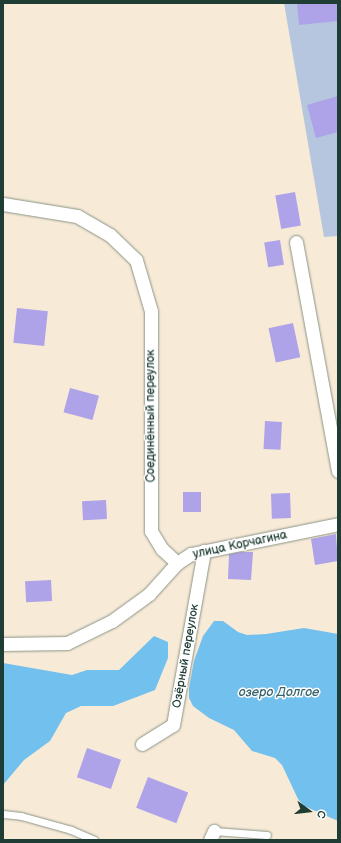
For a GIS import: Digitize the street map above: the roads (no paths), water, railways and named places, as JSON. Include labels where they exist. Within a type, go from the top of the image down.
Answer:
[{"type":"street","name":"Соединённый переулок","points":[[3,204],[77,216],[110,235],[136,260],[152,311],[151,531],[162,549],[177,563]]},
{"type":"street","points":[[296,242],[338,471]]},
{"type":"street","name":"улица Корчагина","points":[[3,644],[67,642],[112,621],[149,594],[177,563],[191,554],[338,524]]},
{"type":"street","name":"Озёрный переулок","points":[[142,744],[173,725],[204,551]]},
{"type":"lane","points":[[3,814],[20,816],[64,828],[94,840]]},
{"type":"lane","points":[[212,836],[267,835]]},
{"type":"water","name":"озеро Долгое","points":[[214,621],[223,621],[238,632],[247,635],[266,634],[304,628],[338,634],[338,821],[304,806],[298,799],[282,765],[275,758],[252,751],[234,730],[209,718],[193,706],[189,698],[189,688],[194,661],[203,636]]},
{"type":"water","points":[[154,636],[168,642],[168,658],[155,690],[113,706],[81,706],[66,713],[50,741],[24,760],[3,785],[3,663],[72,675],[87,670],[119,670]]}]
